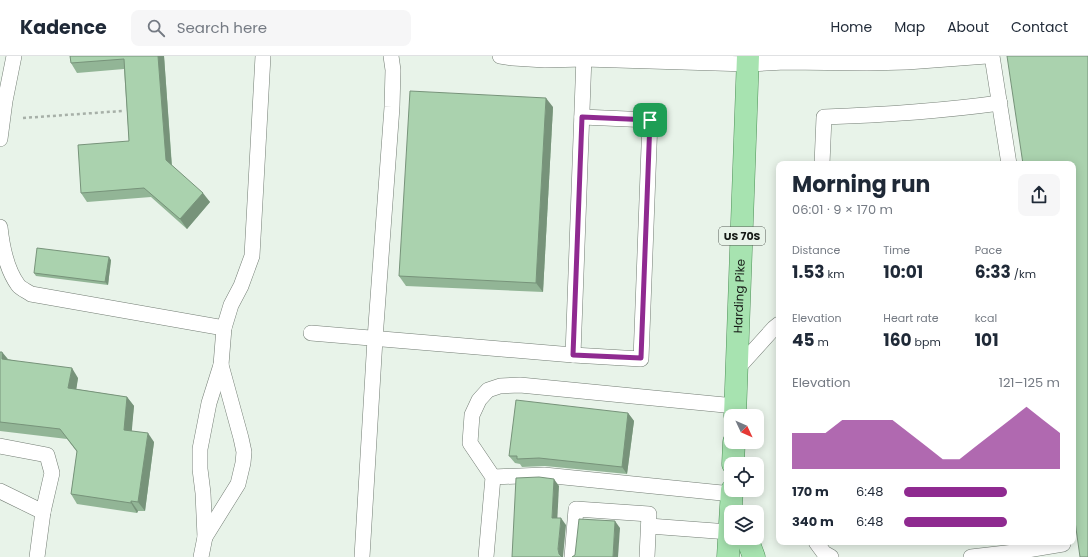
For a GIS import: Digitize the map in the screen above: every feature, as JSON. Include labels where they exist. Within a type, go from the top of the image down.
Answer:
[{"type":"main road","name":"Harding Pike","points":[[735,409],[748,60]]},
{"type":"main road","points":[[728,557],[733,545]]},
{"type":"main road","points":[[745,545],[754,557]]},
{"type":"lane","points":[[0,139],[4,101],[14,56]]},
{"type":"lane","points":[[201,557],[205,537],[200,449],[209,403],[221,364],[224,328],[231,306],[241,286],[252,256],[263,56]]},
{"type":"lane","points":[[362,557],[375,339],[392,106],[391,56]]},
{"type":"lane","points":[[500,56],[545,60],[584,57],[853,63],[899,62],[987,56]]},
{"type":"lane","points":[[992,56],[1009,161]]},
{"type":"lane","points":[[573,355],[584,57]]},
{"type":"lane","points":[[822,161],[824,117],[924,112],[1000,103]]},
{"type":"lane","points":[[311,333],[573,355],[641,358],[650,120],[582,117]]},
{"type":"lane","points":[[0,228],[11,273],[19,287],[31,294],[224,328]]},
{"type":"lane","points":[[737,369],[776,327]]},
{"type":"lane","points":[[205,537],[238,484],[243,463],[244,452],[241,438],[221,364]]},
{"type":"lane","points":[[486,557],[493,477],[470,443],[472,415],[479,400],[488,390],[500,386],[520,385],[724,410]]},
{"type":"lane","points":[[0,446],[47,455],[52,473],[37,557]]},
{"type":"lane","points":[[493,477],[544,475],[734,498]]},
{"type":"lane","points":[[0,491],[44,512]]},
{"type":"lane","points":[[572,557],[576,509],[650,514],[647,557]]},
{"type":"lane","points":[[649,526],[724,534]]},
{"type":"lane","points":[[818,545],[824,553],[831,557]]},
{"type":"lane","points":[[971,557],[1064,548]]},
{"type":"path","points":[[2,119],[122,111]]},
{"type":"building","points":[[70,56],[158,56],[166,160],[203,193],[180,219],[144,188],[81,193],[78,145],[129,141],[124,59],[71,63]]},
{"type":"building","points":[[1007,56],[1088,56],[1088,557],[1080,557],[1076,528],[1076,161],[1023,161]]},
{"type":"building","points":[[410,91],[546,98],[536,283],[399,276]]},
{"type":"building","points":[[37,248],[109,257],[105,282],[34,273]]},
{"type":"building","points":[[0,352],[2,352],[2,359],[72,368],[68,388],[127,397],[124,430],[148,433],[138,502],[131,501],[131,503],[71,494],[77,451],[60,429],[0,422]]},
{"type":"building","points":[[516,400],[628,413],[622,467],[539,458],[517,459],[517,456],[509,456]]},
{"type":"building","points":[[539,477],[554,479],[552,518],[561,518],[558,549],[559,554],[562,557],[512,557],[516,478]]},
{"type":"building","points":[[579,519],[615,521],[613,557],[572,557],[575,555]]},
{"type":"route","points":[[582,117],[650,120],[641,358],[573,355],[582,117]]}]
